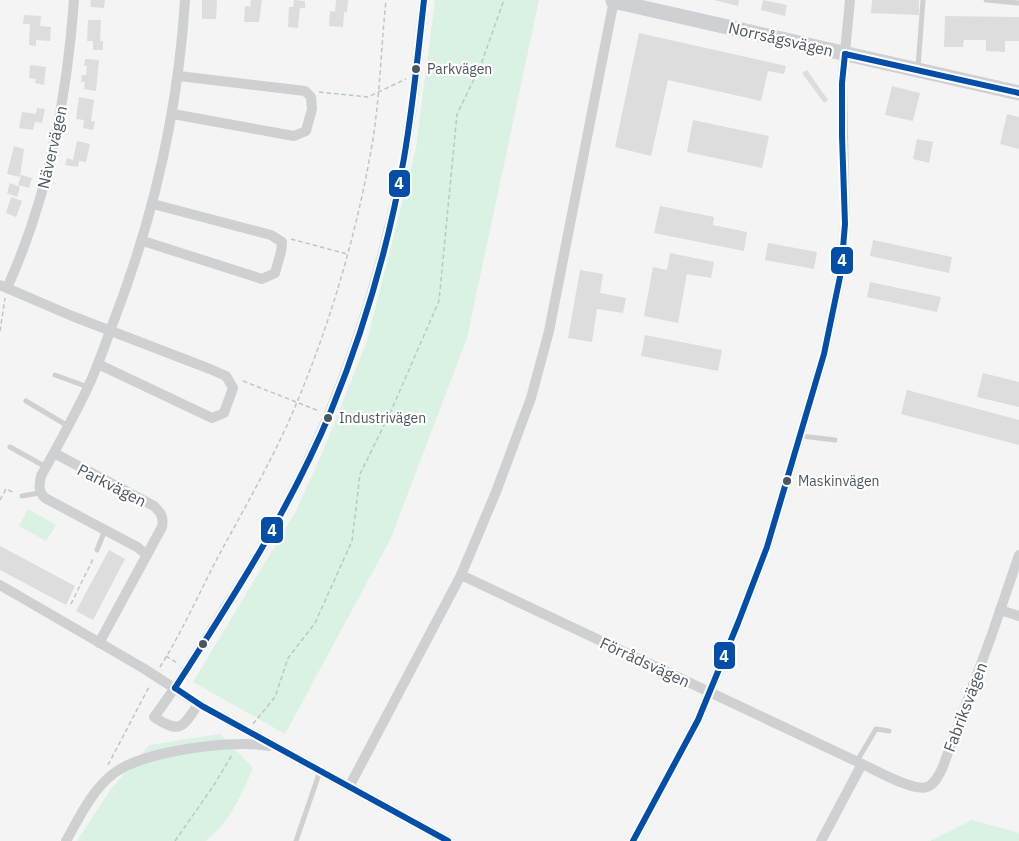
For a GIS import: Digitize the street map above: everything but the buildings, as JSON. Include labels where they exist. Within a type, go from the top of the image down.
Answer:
[{"type":"street","name":"Nävervägen","points":[[3,287],[36,211],[56,135],[71,41],[74,0]]},
{"type":"street","points":[[147,555],[137,547],[45,498],[39,493],[39,485],[98,364],[143,241],[173,114],[185,0]]},
{"type":"street","points":[[198,704],[181,727],[168,726],[154,717],[244,579],[279,519],[317,442],[362,326],[400,179],[424,0]]},
{"type":"street","points":[[633,841],[698,720],[768,547],[824,354],[841,272],[845,224],[842,94],[850,0]]},
{"type":"street","points":[[349,787],[461,575],[496,492],[527,409],[549,331],[614,1]]},
{"type":"street","name":"Norrsågsvägen","points":[[614,1],[1019,93]]},
{"type":"street","points":[[173,114],[294,136],[303,134],[309,127],[312,109],[311,97],[305,91],[178,76]]},
{"type":"street","points":[[143,241],[262,279],[275,273],[282,248],[282,242],[271,235],[153,204]]},
{"type":"street","points":[[3,287],[226,376],[233,388],[224,413],[212,418],[98,364]]},
{"type":"street","name":"Parkvägen","points":[[54,453],[154,506],[161,512],[163,520],[162,527],[99,642]]},
{"type":"street","name":"Fabriksvägen","points":[[860,763],[914,787],[924,788],[932,784],[942,769],[1019,555]]},
{"type":"street","name":"Förrådsvägen","points":[[461,575],[860,763]]},
{"type":"street","points":[[0,585],[99,642],[198,704],[448,841]]},
{"type":"street","points":[[1000,610],[1019,616]]},
{"type":"street","points":[[66,841],[101,786],[112,775],[131,763],[155,756],[239,743],[278,748]]},
{"type":"street","points":[[821,841],[860,763]]},
{"type":"lane","points":[[918,70],[923,0]]},
{"type":"lane","points":[[986,0],[1019,3]]},
{"type":"lane","points":[[55,375],[88,387]]},
{"type":"lane","points":[[26,401],[68,426]]},
{"type":"lane","points":[[801,436],[835,440]]},
{"type":"lane","points":[[10,447],[46,467]]},
{"type":"lane","points":[[22,496],[39,493]]},
{"type":"lane","points":[[97,550],[105,530]]},
{"type":"lane","points":[[860,763],[876,729],[889,731]]},
{"type":"lane","points":[[296,841],[320,771]]},
{"type":"path","points":[[107,767],[265,469],[296,403],[329,317],[348,255],[368,166],[379,93],[386,0]]},
{"type":"path","points":[[248,731],[275,697],[288,658],[315,623],[352,542],[360,474],[391,411],[439,301],[457,114],[480,67],[504,0]]},
{"type":"path","points":[[311,97],[319,92],[369,97],[401,81],[415,77]]},
{"type":"path","points":[[282,242],[289,239],[348,255]]},
{"type":"path","points":[[0,331],[3,287]]},
{"type":"path","points":[[232,383],[240,381],[328,415]]},
{"type":"path","points":[[0,500],[6,489],[22,496]]},
{"type":"path","points":[[71,604],[97,550]]},
{"type":"path","points":[[175,841],[214,785],[239,743]]},
{"type":"green space","points":[[435,0],[539,0],[467,338],[391,538],[285,734],[193,682],[296,511],[324,449],[367,341],[416,148]]},
{"type":"green space","points":[[28,509],[56,525],[46,541],[19,526]]},
{"type":"green space","points":[[220,734],[253,768],[228,817],[206,841],[77,841],[111,789],[149,745]]},
{"type":"green space","points":[[972,820],[1019,833],[1019,841],[930,841]]},
{"type":"transit line","name":"4","points":[[175,688],[239,587],[279,518],[315,447],[343,380],[365,318],[398,190],[410,119],[424,0]]},
{"type":"transit line","name":"4","points":[[845,54],[1019,93]]},
{"type":"transit line","name":"4","points":[[633,841],[698,720],[738,623],[767,547],[824,354],[841,272],[845,224],[842,136],[842,83],[845,54]]},
{"type":"transit line","name":"4","points":[[175,688],[202,706],[448,841]]},
{"type":"place","name":"Parkvägen","points":[[416,69]]},
{"type":"place","name":"Industrivägen","points":[[328,418]]},
{"type":"place","name":"Maskinvägen","points":[[787,481]]}]
